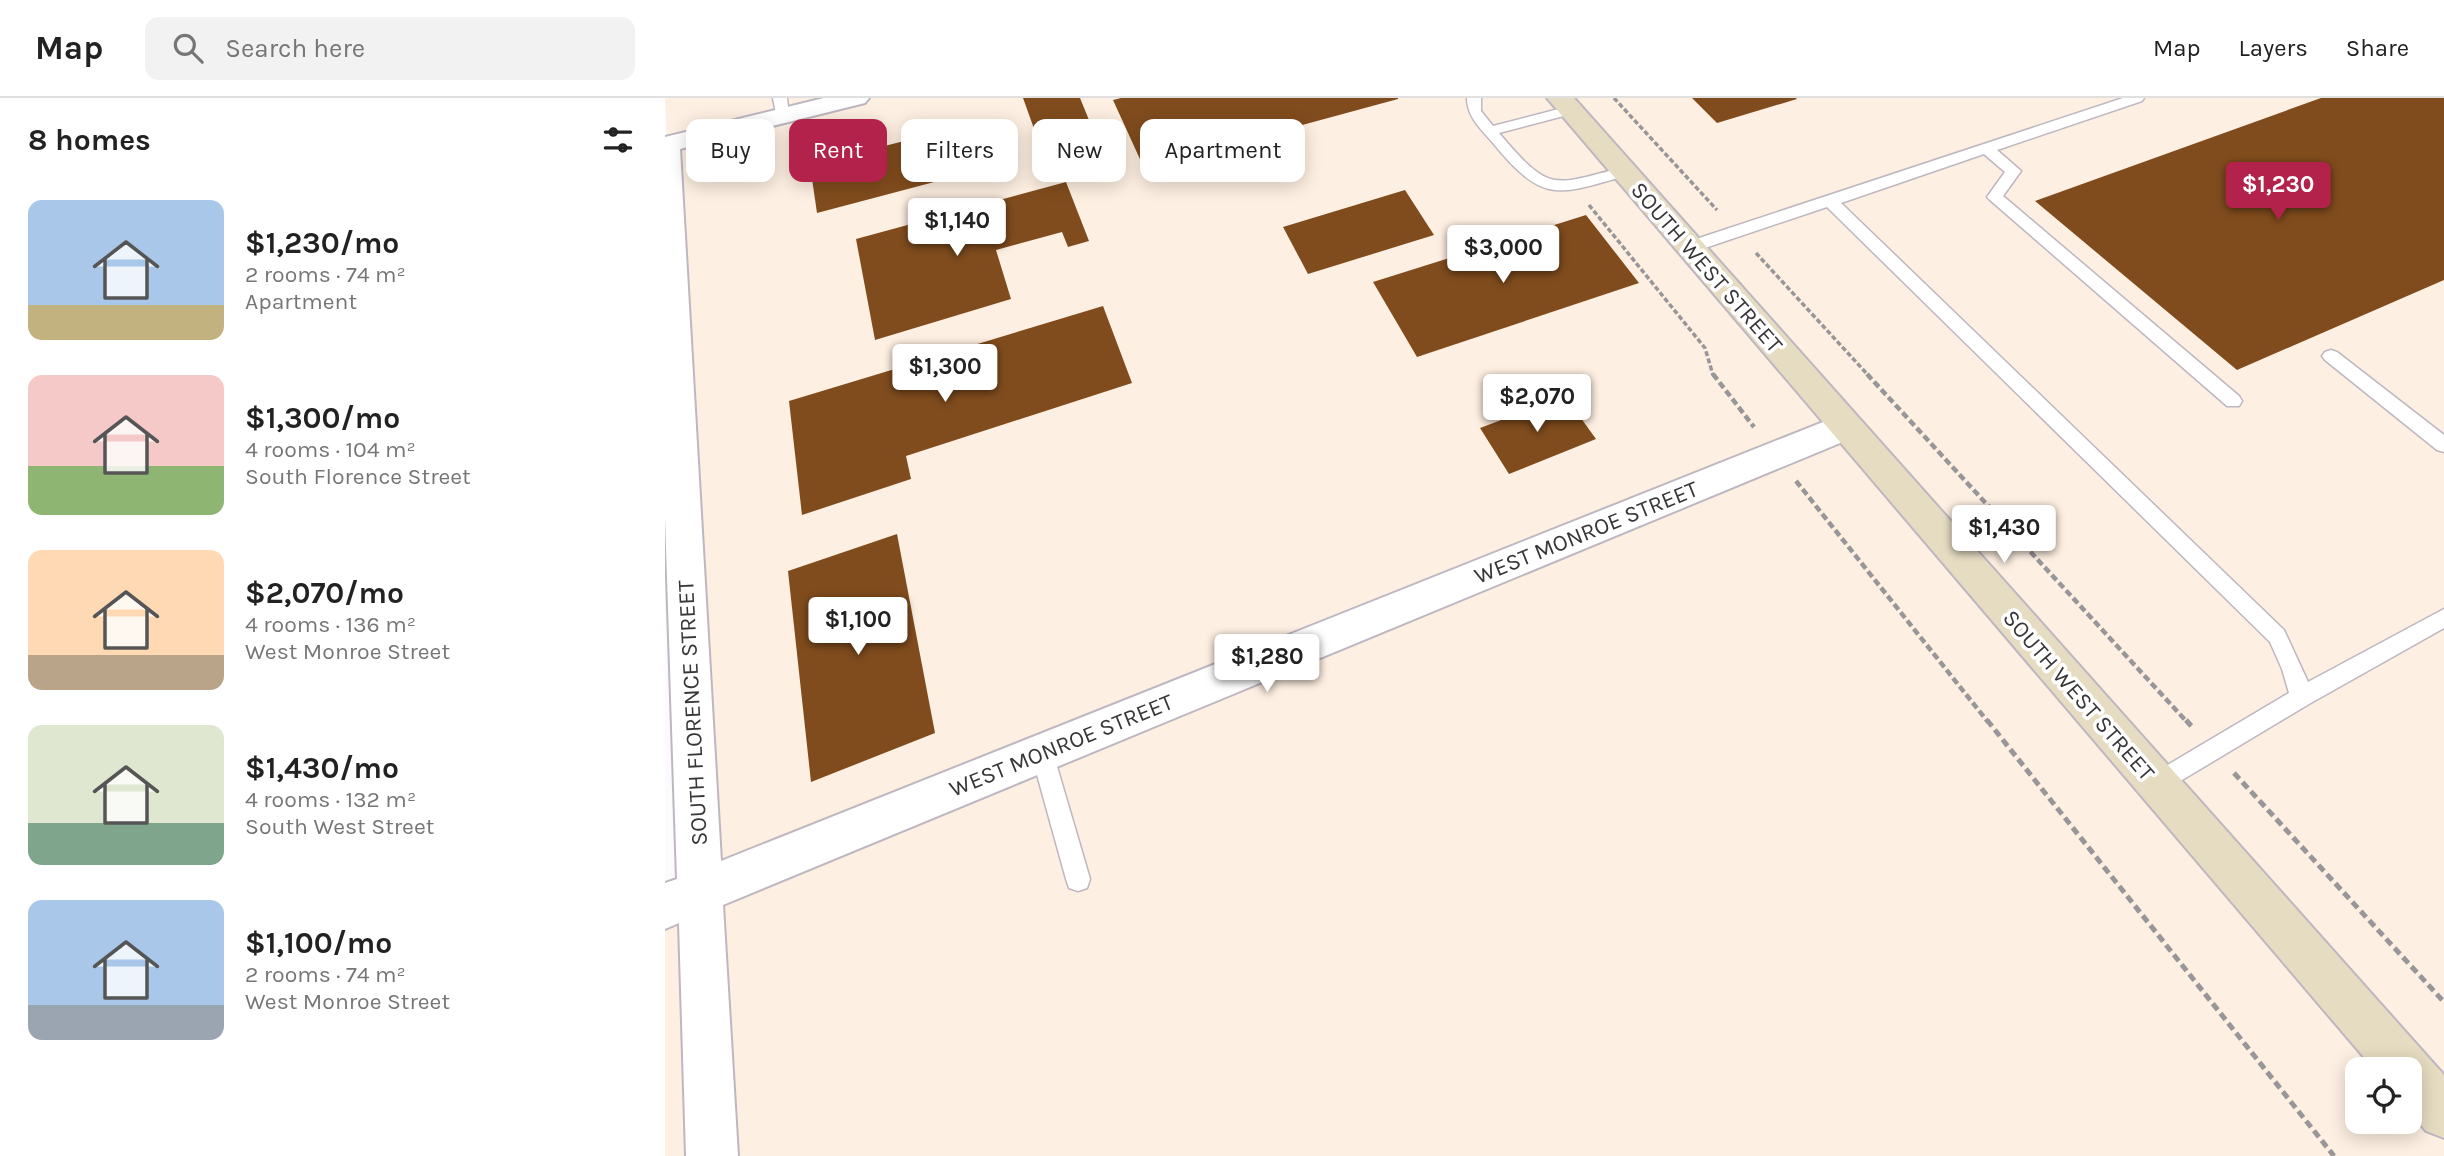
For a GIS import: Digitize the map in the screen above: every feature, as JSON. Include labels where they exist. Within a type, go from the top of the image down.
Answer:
[{"type":"main road","name":"SOUTH WEST STREET","points":[[1565,104],[2396,1057]]},
{"type":"main road","points":[[2422,1088],[2444,1113]]},
{"type":"street","points":[[665,145],[781,107],[856,98]]},
{"type":"street","name":"SOUTH FLORENCE STREET","points":[[665,145],[683,899],[712,1156]]},
{"type":"street","name":"WEST MONROE STREET","points":[[683,899],[1845,427]]},
{"type":"lane","points":[[1474,98],[1474,111],[1521,170],[1537,183],[1555,188],[1574,186],[1624,172]]},
{"type":"lane","points":[[1690,247],[2137,98]]},
{"type":"lane","points":[[1490,131],[1565,104]]},
{"type":"lane","points":[[1986,149],[2013,171],[1995,197],[2233,401]]},
{"type":"lane","points":[[1830,201],[2277,636],[2293,668],[2301,697]]},
{"type":"lane","points":[[2331,356],[2444,445]]},
{"type":"lane","points":[[2157,784],[2301,697],[2444,618]]},
{"type":"lane","points":[[1042,753],[1078,879]]},
{"type":"path","points":[[1614,98],[2444,1002]]},
{"type":"path","points":[[1574,186],[1705,348],[1714,377],[2334,1156]]},
{"type":"shaded area","points":[[665,98],[2444,98],[2444,1156],[665,1156],[665,906],[700,892]]},
{"type":"building","points":[[1023,98],[1080,98],[1089,119],[1032,119],[1032,123]]},
{"type":"building","points":[[1398,98],[1305,124],[1305,119],[1140,119],[1140,159],[1126,129],[1126,119],[1122,119],[1113,100]]},
{"type":"building","points":[[1692,98],[1796,98],[1797,99],[1717,123]]},
{"type":"building","points":[[2321,98],[2444,98],[2444,280],[2237,370],[2035,201]]},
{"type":"building","points":[[901,142],[901,182],[934,182],[817,213],[812,182],[887,182],[887,145]]},
{"type":"building","points":[[1066,182],[1089,241],[1068,247],[1062,232],[996,250],[1011,299],[875,340],[856,239]]},
{"type":"building","points":[[1405,190],[1434,235],[1308,274],[1283,227]]},
{"type":"building","points":[[1586,215],[1639,283],[1417,357],[1373,282]]},
{"type":"building","points":[[1103,306],[1132,383],[906,456],[911,479],[802,515],[789,401]]},
{"type":"building","points":[[1565,396],[1596,439],[1509,474],[1480,428]]},
{"type":"building","points":[[897,534],[935,733],[811,782],[788,571]]}]
